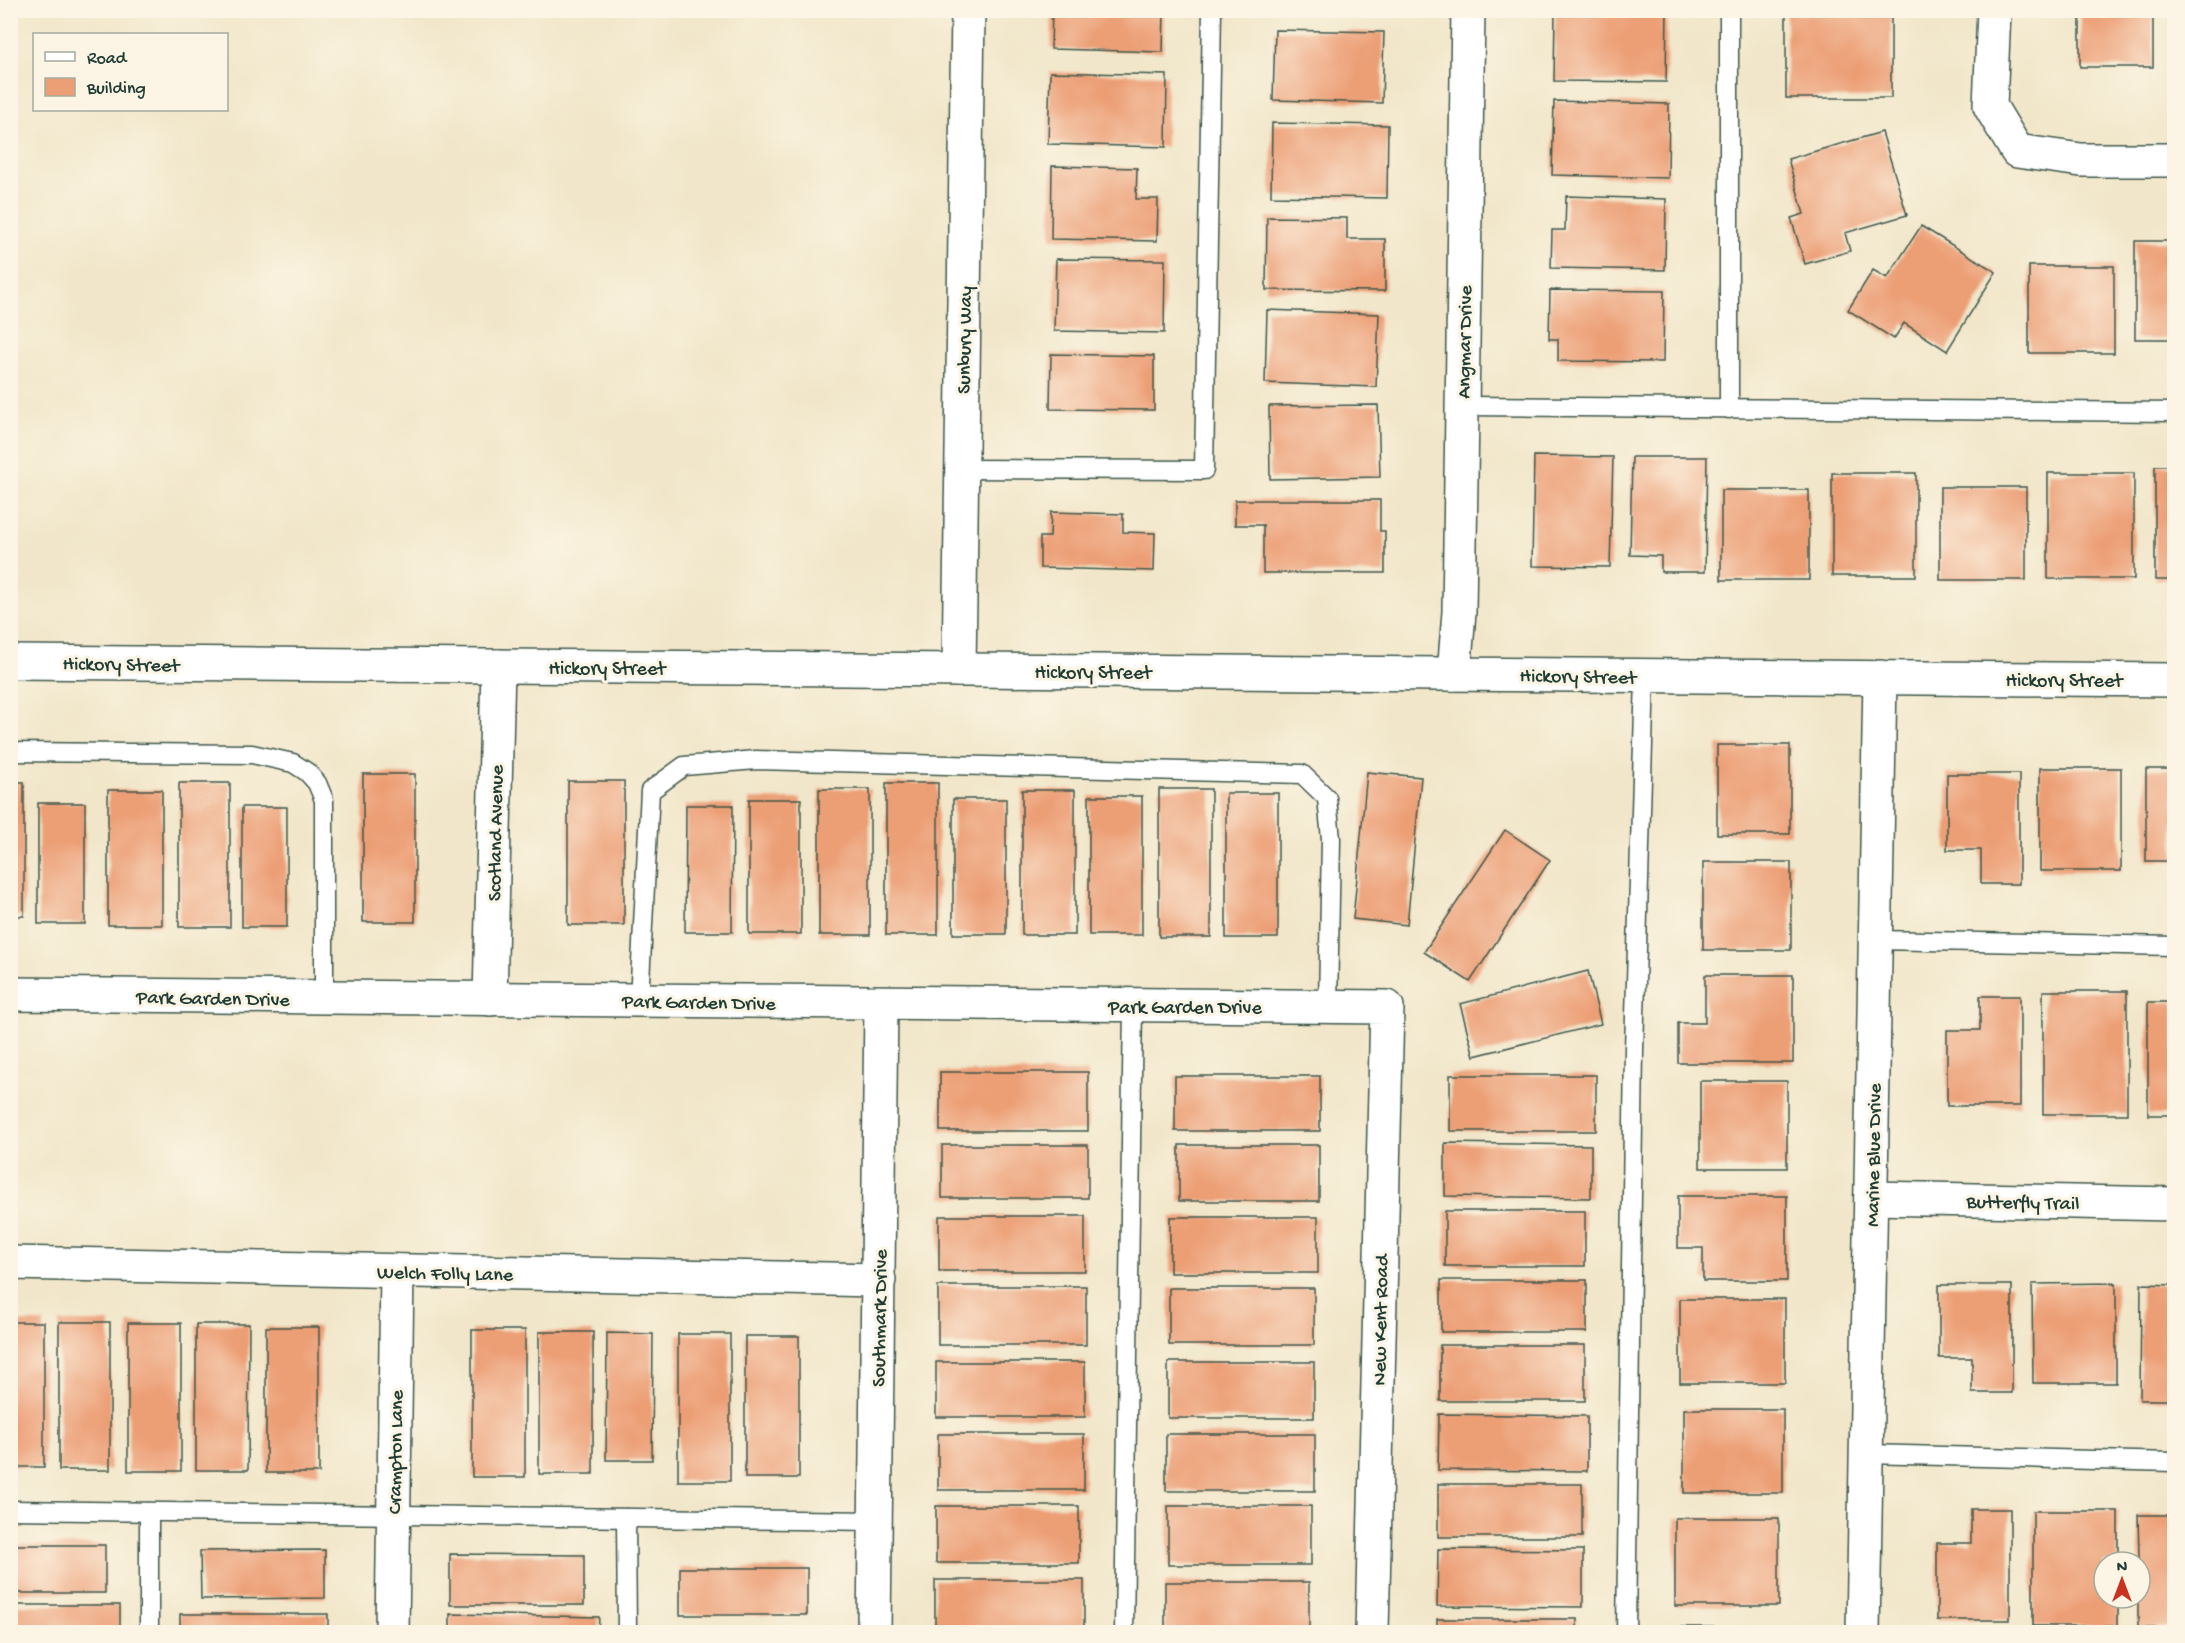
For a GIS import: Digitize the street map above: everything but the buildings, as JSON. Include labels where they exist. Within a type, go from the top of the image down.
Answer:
[{"type":"street","name":"Sunbury Way","points":[[959,670],[968,10]]},
{"type":"street","name":"Angmar Drive","points":[[1454,674],[1459,612],[1468,10]]},
{"type":"street","points":[[1994,10],[1990,106],[2017,151],[2081,160],[2175,160]]},
{"type":"street","name":"Hickory Street","points":[[10,662],[2175,680]]},
{"type":"street","name":"Scotland Avenue","points":[[490,999],[498,666]]},
{"type":"street","name":"Marine Blue Drive","points":[[1863,1632],[1880,677]]},
{"type":"street","name":"Park Garden Drive","points":[[10,994],[1387,1007]]},
{"type":"street","name":"Southmark Drive","points":[[874,1632],[881,1003]]},
{"type":"street","name":"New Kent Road","points":[[1372,1632],[1387,1007]]},
{"type":"street","name":"Butterfly Trail","points":[[1871,1198],[2175,1204]]},
{"type":"street","name":"Welch Folly Lane","points":[[10,1263],[879,1280]]},
{"type":"street","name":"Crampton Lane","points":[[392,1632],[397,1271]]},
{"type":"lane","points":[[961,469],[1204,470],[1212,10]]},
{"type":"lane","points":[[1729,10],[1729,409]]},
{"type":"lane","points":[[1462,406],[2175,412]]},
{"type":"lane","points":[[1626,1632],[1634,1050],[1645,676]]},
{"type":"lane","points":[[10,752],[252,754],[293,763],[307,772],[317,783],[324,800],[324,998]]},
{"type":"lane","points":[[639,1000],[650,791],[684,766],[756,760],[1302,774],[1327,798],[1331,839],[1328,1007]]},
{"type":"lane","points":[[1876,940],[2175,946]]},
{"type":"lane","points":[[1124,1632],[1133,1005]]},
{"type":"lane","points":[[1866,1454],[2175,1461]]},
{"type":"lane","points":[[10,1510],[876,1521]]},
{"type":"lane","points":[[149,1512],[149,1632]]},
{"type":"lane","points":[[626,1518],[627,1632]]}]
